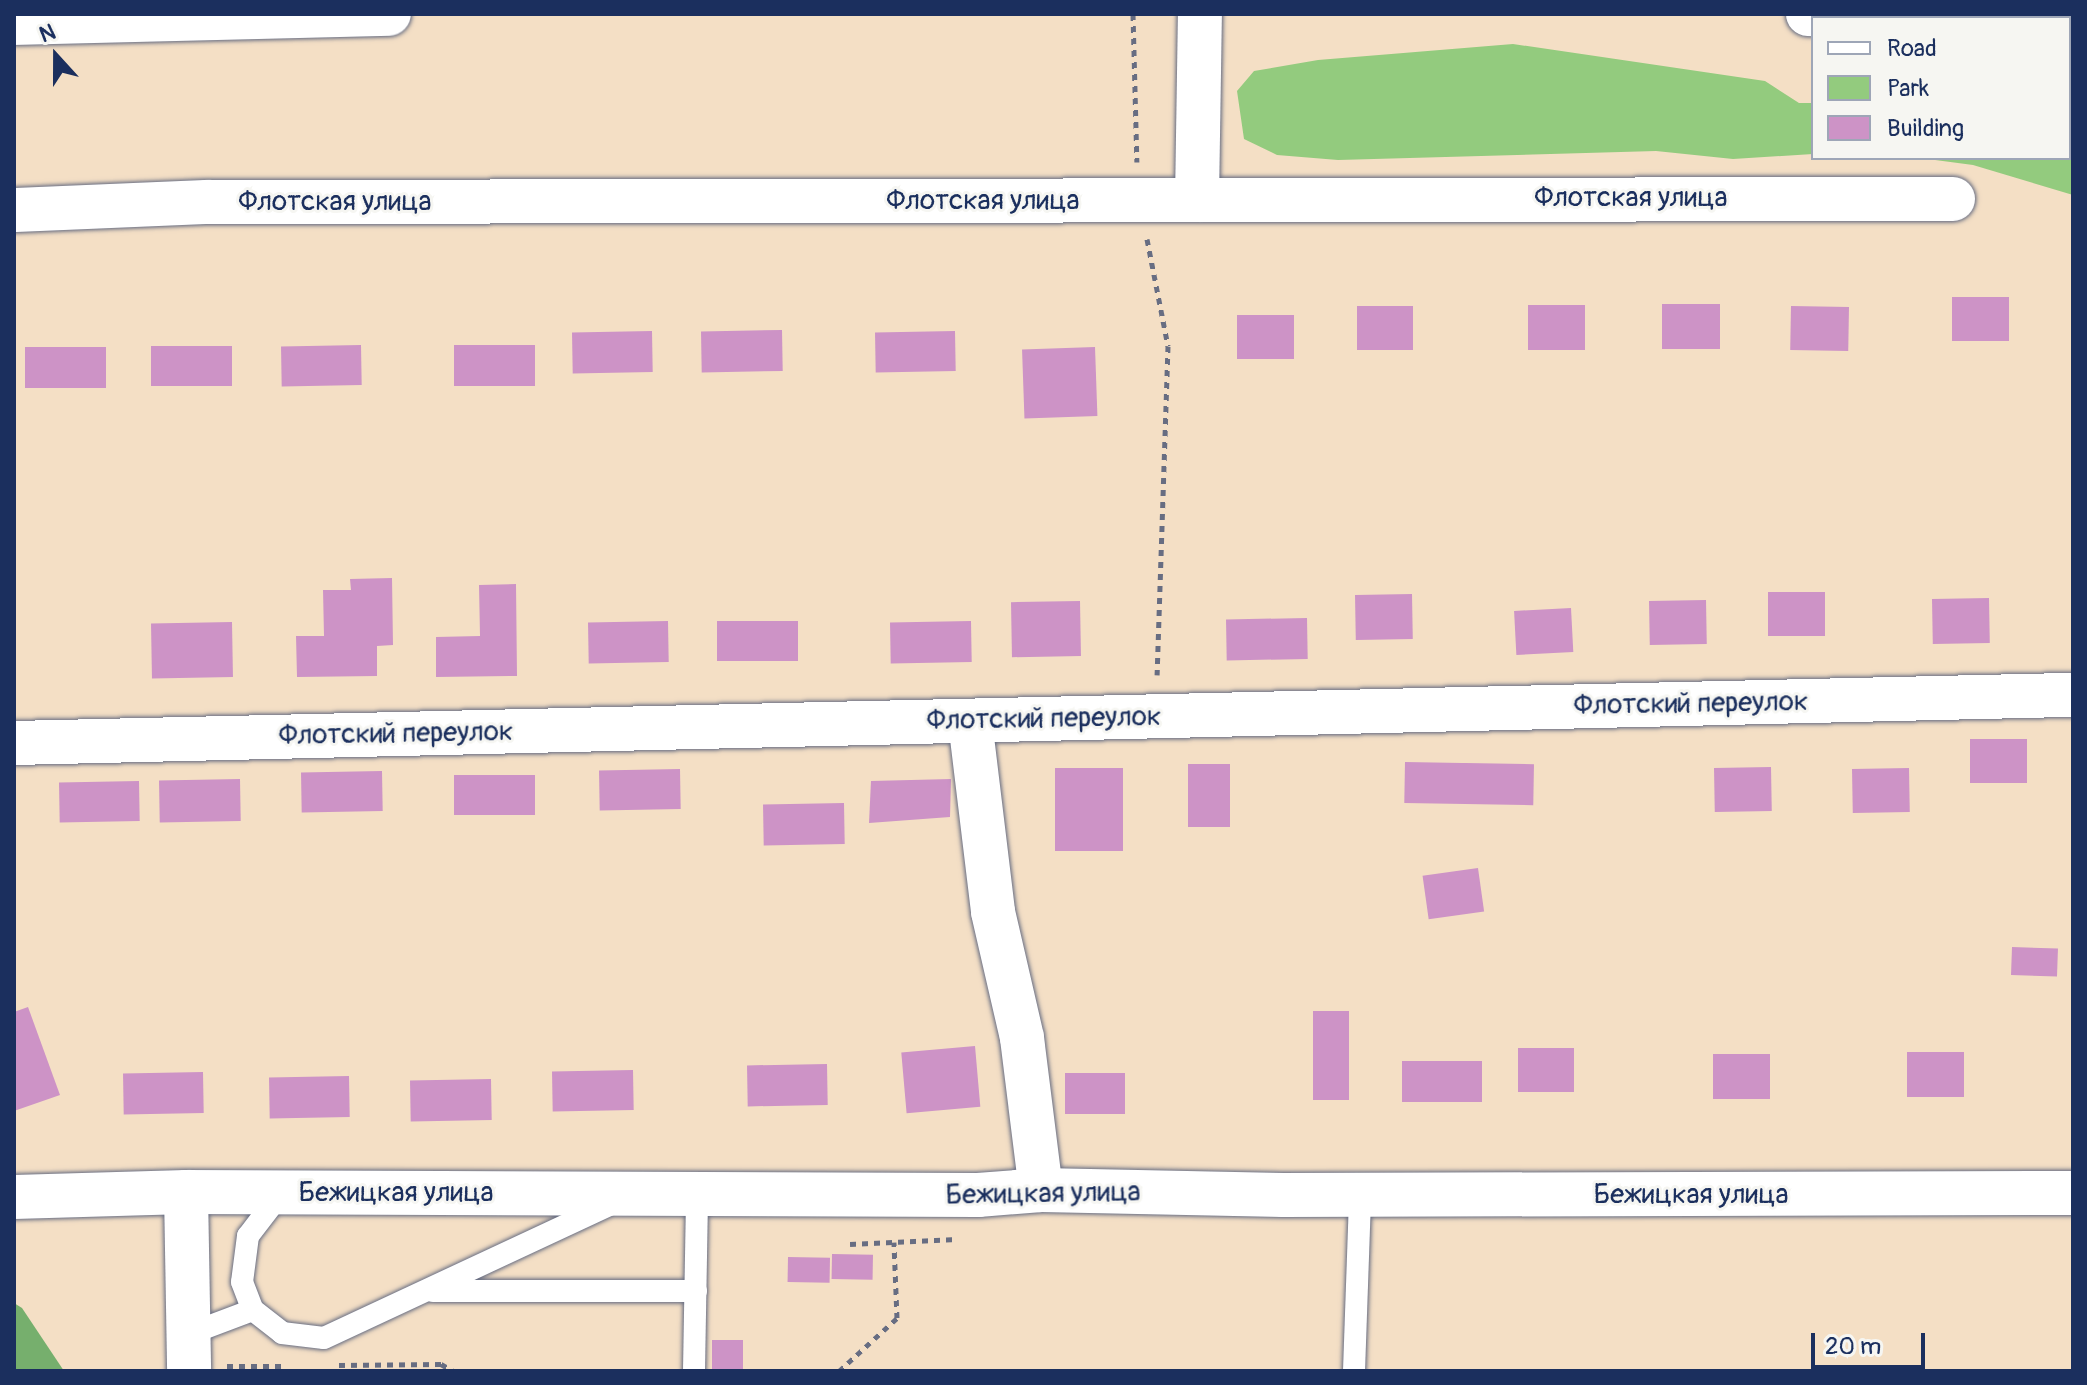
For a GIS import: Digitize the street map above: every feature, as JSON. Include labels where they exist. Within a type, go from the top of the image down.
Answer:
[{"type":"street","points":[[14,23],[389,14]]},
{"type":"street","points":[[1197,200],[1200,14]]},
{"type":"street","points":[[1808,14],[1867,16]]},
{"type":"street","name":"Флотская улица","points":[[14,210],[207,202],[1953,199]]},
{"type":"street","name":"Флотский переулок","points":[[14,743],[2073,695]]},
{"type":"street","points":[[970,721],[993,912],[1022,1038],[1041,1190]]},
{"type":"street","name":"Бежицкая улица","points":[[14,1197],[186,1192],[1008,1195],[1041,1190],[1360,1196],[2073,1193]]},
{"type":"street","points":[[186,1192],[189,1352]]},
{"type":"lane","points":[[281,1193],[248,1236],[242,1282],[253,1310],[282,1333],[324,1338],[631,1194]]},
{"type":"lane","points":[[694,1371],[697,1194]]},
{"type":"lane","points":[[1354,1371],[1360,1196]]},
{"type":"lane","points":[[425,1291],[696,1291]]},
{"type":"lane","points":[[189,1352],[253,1310]]},
{"type":"path","points":[[1133,14],[1139,201],[1168,346],[1156,716]]},
{"type":"path","points":[[839,1371],[897,1318],[894,1242]]},
{"type":"green space","points":[[1513,44],[1765,81],[1799,103],[1811,103],[1811,154],[1733,159],[1656,151],[1338,160],[1277,155],[1244,139],[1237,91],[1254,71],[1318,60]]},
{"type":"green space","points":[[2071,144],[2073,195],[1973,165],[1935,160],[2071,160]]},
{"type":"green space","points":[[14,1303],[22,1308],[64,1371],[14,1371]]},
{"type":"building","points":[[1952,297],[2009,297],[2009,341],[1952,341]]},
{"type":"building","points":[[1662,304],[1720,304],[1720,349],[1662,349]]},
{"type":"building","points":[[1528,305],[1585,305],[1585,350],[1528,350]]},
{"type":"building","points":[[1357,306],[1413,306],[1413,350],[1357,350]]},
{"type":"building","points":[[1791,306],[1849,307],[1848,351],[1790,350]]},
{"type":"building","points":[[1237,315],[1294,315],[1294,359],[1237,359]]},
{"type":"building","points":[[782,330],[783,371],[702,372],[701,331]]},
{"type":"building","points":[[652,331],[653,372],[573,373],[572,332]]},
{"type":"building","points":[[955,331],[956,371],[876,372],[875,332]]},
{"type":"building","points":[[361,345],[362,385],[282,386],[281,346]]},
{"type":"building","points":[[454,345],[535,345],[535,386],[454,386]]},
{"type":"building","points":[[151,346],[232,346],[232,386],[151,386]]},
{"type":"building","points":[[25,347],[106,347],[106,388],[25,388]]},
{"type":"building","points":[[1095,347],[1097,416],[1024,419],[1022,350]]},
{"type":"building","points":[[392,578],[393,645],[377,646],[377,676],[297,677],[296,636],[324,636],[323,590],[351,590],[350,579]]},
{"type":"building","points":[[516,584],[517,676],[436,677],[436,637],[480,636],[479,585]]},
{"type":"building","points":[[1768,592],[1825,592],[1825,636],[1768,636]]},
{"type":"building","points":[[1412,594],[1413,639],[1356,640],[1355,595]]},
{"type":"building","points":[[1989,598],[1990,643],[1933,644],[1932,599]]},
{"type":"building","points":[[1706,600],[1707,644],[1650,645],[1649,601]]},
{"type":"building","points":[[1080,601],[1081,656],[1012,657],[1011,602]]},
{"type":"building","points":[[1571,608],[1573,652],[1516,655],[1514,611]]},
{"type":"building","points":[[1307,618],[1308,659],[1227,660],[1226,619]]},
{"type":"building","points":[[668,621],[669,662],[589,663],[588,622]]},
{"type":"building","points":[[717,621],[798,621],[798,661],[717,661]]},
{"type":"building","points":[[971,621],[972,662],[891,663],[890,622]]},
{"type":"building","points":[[232,622],[233,677],[152,678],[151,623]]},
{"type":"building","points":[[1970,739],[2027,739],[2027,783],[1970,783]]},
{"type":"building","points":[[1405,762],[1534,764],[1533,805],[1404,803]]},
{"type":"building","points":[[1188,764],[1230,764],[1230,827],[1188,827]]},
{"type":"building","points":[[1771,767],[1772,811],[1715,812],[1714,768]]},
{"type":"building","points":[[1055,768],[1123,768],[1123,851],[1055,851]]},
{"type":"building","points":[[1909,768],[1910,812],[1853,813],[1852,769]]},
{"type":"building","points":[[680,769],[681,809],[600,810],[599,770]]},
{"type":"building","points":[[382,771],[383,811],[302,812],[301,772]]},
{"type":"building","points":[[454,775],[535,775],[535,815],[454,815]]},
{"type":"building","points":[[240,779],[241,821],[160,822],[159,780]]},
{"type":"building","points":[[951,779],[950,817],[869,823],[871,781]]},
{"type":"building","points":[[139,781],[140,821],[60,822],[59,782]]},
{"type":"building","points":[[844,803],[845,844],[764,845],[763,804]]},
{"type":"building","points":[[1478,868],[1484,912],[1429,919],[1423,876]]},
{"type":"building","points":[[2012,947],[2058,949],[2057,977],[2011,975]]},
{"type":"building","points":[[28,1007],[60,1095],[14,1111],[14,1012]]},
{"type":"building","points":[[1313,1011],[1349,1011],[1349,1100],[1313,1100]]},
{"type":"building","points":[[975,1046],[980,1107],[907,1113],[901,1052]]},
{"type":"building","points":[[1518,1048],[1574,1048],[1574,1092],[1518,1092]]},
{"type":"building","points":[[1907,1052],[1964,1052],[1964,1097],[1907,1097]]},
{"type":"building","points":[[1713,1054],[1770,1054],[1770,1099],[1713,1099]]},
{"type":"building","points":[[1402,1061],[1482,1061],[1482,1102],[1402,1102]]},
{"type":"building","points":[[827,1064],[828,1105],[748,1106],[747,1065]]},
{"type":"building","points":[[633,1070],[634,1110],[553,1111],[552,1071]]},
{"type":"building","points":[[203,1072],[204,1113],[124,1114],[123,1073]]},
{"type":"building","points":[[1065,1073],[1125,1073],[1125,1114],[1065,1114]]},
{"type":"building","points":[[349,1076],[350,1117],[270,1118],[269,1077]]},
{"type":"building","points":[[491,1079],[492,1120],[411,1121],[410,1080]]},
{"type":"building","points":[[832,1254],[873,1255],[873,1280],[832,1279]]},
{"type":"building","points":[[788,1257],[830,1258],[830,1283],[788,1282]]},
{"type":"building","points":[[712,1340],[743,1340],[743,1371],[712,1371]]}]
